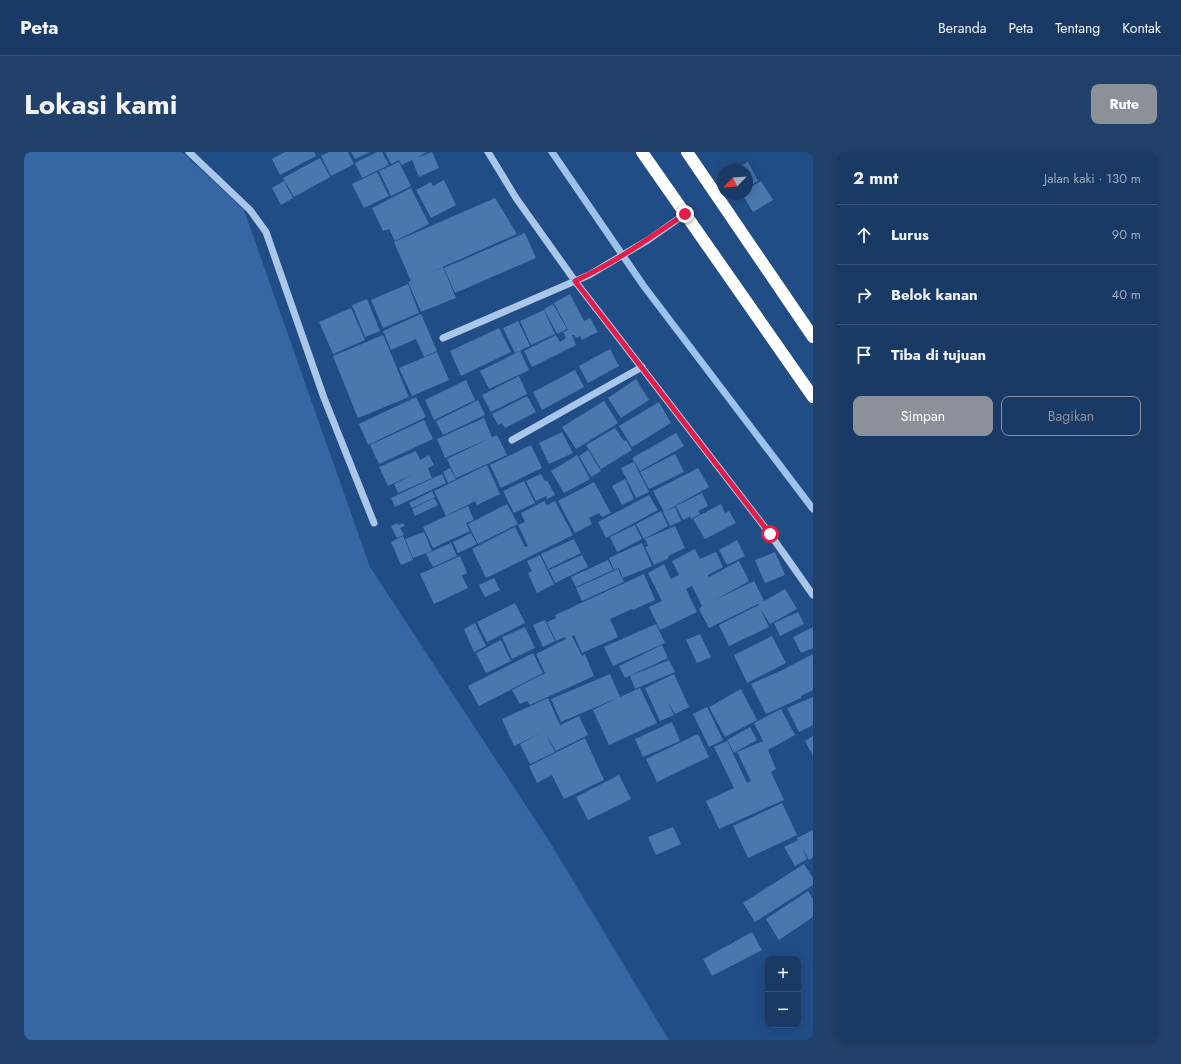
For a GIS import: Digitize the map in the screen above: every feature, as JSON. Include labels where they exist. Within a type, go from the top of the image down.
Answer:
[{"type":"highway","points":[[642,152],[813,397]]},
{"type":"highway","points":[[686,152],[813,337]]},
{"type":"street","points":[[189,152],[250,210],[266,232],[324,398],[374,523]]},
{"type":"street","points":[[488,152],[516,198],[575,281],[770,534],[813,595]]},
{"type":"street","points":[[442,338],[589,274],[648,240],[685,214]]},
{"type":"street","points":[[512,440],[642,367]]},
{"type":"shaded area","points":[[24,152],[182,152],[244,210],[370,567],[551,844],[669,1040],[24,1040]]},
{"type":"building","points":[[285,152],[314,152],[316,156],[280,175],[272,159]]},
{"type":"building","points":[[329,152],[348,152],[354,164],[331,176],[321,156]]},
{"type":"building","points":[[351,152],[370,152],[355,159]]},
{"type":"building","points":[[377,152],[382,152],[389,165],[362,178],[355,163]]},
{"type":"building","points":[[385,152],[427,152],[417,158],[432,152],[439,168],[419,177],[412,160],[402,165],[399,160],[391,164]]},
{"type":"building","points":[[320,158],[330,177],[294,197],[283,178]]},
{"type":"building","points":[[399,162],[411,186],[391,196],[379,171]]},
{"type":"building","points":[[377,172],[389,196],[364,208],[352,184]]},
{"type":"building","points":[[753,172],[758,181],[753,184]]},
{"type":"building","points":[[444,180],[456,205],[431,218],[416,190],[431,182],[433,186]]},
{"type":"building","points":[[284,181],[293,198],[281,205],[272,188]]},
{"type":"building","points":[[761,181],[773,200],[753,212],[746,200],[753,200],[753,186]]},
{"type":"building","points":[[411,188],[429,224],[395,241],[389,229],[383,231],[372,208]]},
{"type":"building","points":[[495,198],[517,234],[422,276],[443,267],[456,298],[421,312],[408,282],[411,281],[394,242]]},
{"type":"building","points":[[525,233],[536,258],[455,293],[444,268]]},
{"type":"building","points":[[408,284],[419,313],[383,328],[371,300]]},
{"type":"building","points":[[570,294],[584,321],[590,318],[598,332],[582,340],[580,336],[576,338],[572,335],[576,345],[532,367],[524,351],[556,335],[560,342],[566,338],[563,332],[568,330],[554,303]]},
{"type":"building","points":[[367,299],[380,331],[365,337],[352,305]]},
{"type":"building","points":[[553,304],[567,329],[557,334],[544,309]]},
{"type":"building","points":[[351,308],[365,340],[333,354],[319,322]]},
{"type":"building","points":[[544,310],[555,334],[531,345],[520,321]]},
{"type":"building","points":[[421,314],[437,351],[424,357],[416,339],[391,350],[383,331]]},
{"type":"building","points":[[518,321],[530,346],[515,353],[503,328]]},
{"type":"building","points":[[499,328],[511,352],[461,376],[450,351]]},
{"type":"building","points":[[383,335],[409,397],[358,418],[333,356]]},
{"type":"building","points":[[610,349],[619,366],[588,383],[579,366]]},
{"type":"building","points":[[520,351],[529,370],[489,389],[480,371]]},
{"type":"building","points":[[437,352],[449,380],[412,396],[399,368]]},
{"type":"building","points":[[575,370],[584,387],[542,410],[533,392]]},
{"type":"building","points":[[519,376],[527,394],[491,412],[482,395]]},
{"type":"building","points":[[636,379],[649,400],[621,418],[608,398]]},
{"type":"building","points":[[466,380],[475,400],[434,420],[425,400]]},
{"type":"building","points":[[527,396],[536,412],[505,428],[502,423],[498,425],[492,414]]},
{"type":"building","points":[[416,397],[426,417],[368,445],[359,424]]},
{"type":"building","points":[[478,400],[485,415],[443,435],[436,421]]},
{"type":"building","points":[[604,401],[618,423],[576,449],[562,427]]},
{"type":"building","points":[[659,402],[671,423],[632,447],[619,426]]},
{"type":"building","points":[[484,418],[492,437],[497,435],[507,455],[456,478],[447,459],[490,438],[445,458],[437,439]]},
{"type":"building","points":[[424,420],[433,439],[379,464],[370,445]]},
{"type":"building","points":[[615,428],[624,441],[626,440],[632,450],[601,469],[586,445]]},
{"type":"building","points":[[562,432],[573,453],[549,464],[539,443]]},
{"type":"building","points":[[676,433],[684,446],[640,471],[632,458]]},
{"type":"building","points":[[531,445],[542,468],[501,488],[490,465]]},
{"type":"building","points":[[588,450],[601,471],[591,477],[579,456]]},
{"type":"building","points":[[416,451],[420,460],[429,455],[434,465],[428,468],[432,478],[398,493],[394,484],[415,473],[388,486],[379,467]]},
{"type":"building","points":[[675,454],[684,472],[649,489],[640,472]]},
{"type":"building","points":[[577,455],[590,479],[564,493],[551,471]]},
{"type":"building","points":[[634,462],[649,492],[636,498],[621,468]]},
{"type":"building","points":[[487,465],[500,494],[477,505],[475,501],[446,516],[434,491]]},
{"type":"building","points":[[450,468],[456,479],[448,483],[443,472]]},
{"type":"building","points":[[698,468],[709,487],[664,512],[653,491]]},
{"type":"building","points":[[442,474],[446,483],[395,507],[391,498]]},
{"type":"building","points":[[541,474],[545,481],[547,480],[555,495],[547,499],[546,496],[536,501],[526,481]]},
{"type":"building","points":[[625,479],[634,499],[622,505],[612,486]]},
{"type":"building","points":[[524,481],[535,503],[514,513],[503,491]]},
{"type":"building","points":[[594,482],[611,513],[602,517],[599,513],[589,518],[592,524],[575,533],[558,501]]},
{"type":"building","points":[[432,491],[435,497],[412,508],[409,503]]},
{"type":"building","points":[[702,493],[708,506],[698,511],[700,514],[691,519],[690,516],[683,520],[676,506]]},
{"type":"building","points":[[649,495],[658,510],[606,538],[598,522]]},
{"type":"building","points":[[434,498],[438,505],[415,516],[412,509]]},
{"type":"building","points":[[544,501],[547,505],[555,501],[573,535],[486,578],[472,549],[515,527],[525,547],[528,546],[518,525],[525,522],[521,513]]},
{"type":"building","points":[[507,504],[518,524],[478,544],[468,524]]},
{"type":"building","points":[[721,504],[725,513],[729,511],[736,523],[705,539],[693,519]]},
{"type":"building","points":[[468,506],[474,520],[466,523],[470,531],[433,548],[423,527]]},
{"type":"building","points":[[675,507],[681,521],[670,526],[663,512]]},
{"type":"building","points":[[661,511],[668,526],[644,539],[636,524]]},
{"type":"building","points":[[397,523],[398,525],[403,523],[405,526],[400,528],[404,535],[397,538],[391,526]]},
{"type":"building","points":[[635,525],[642,539],[617,552],[610,537]]},
{"type":"building","points":[[675,526],[685,548],[654,565],[645,547],[648,546],[645,539]]},
{"type":"building","points":[[424,532],[432,551],[413,558],[405,539]]},
{"type":"building","points":[[471,533],[477,544],[458,553],[453,542]]},
{"type":"building","points":[[403,536],[413,560],[401,565],[391,542]]},
{"type":"building","points":[[574,539],[581,553],[548,569],[541,554]]},
{"type":"building","points":[[737,540],[745,556],[727,565],[719,550]]},
{"type":"building","points":[[451,543],[457,556],[433,567],[426,554]]},
{"type":"building","points":[[642,543],[652,566],[623,578],[619,568],[614,570],[609,558]]},
{"type":"building","points":[[695,549],[700,559],[716,552],[723,567],[708,575],[709,577],[739,561],[749,581],[715,600],[754,581],[764,601],[785,589],[797,609],[770,624],[760,608],[769,627],[729,646],[719,625],[759,605],[758,604],[709,628],[699,609],[702,606],[692,586],[695,584],[686,589],[697,612],[660,630],[649,607],[662,601],[648,573],[664,564],[671,579],[679,575],[672,561]]},
{"type":"building","points":[[775,552],[785,575],[765,583],[755,560]]},
{"type":"building","points":[[540,555],[554,584],[537,593],[528,573],[532,571],[527,561]]},
{"type":"building","points":[[582,555],[588,567],[555,583],[549,570]]},
{"type":"building","points":[[460,556],[467,573],[462,576],[468,588],[434,604],[420,574]]},
{"type":"building","points":[[608,560],[613,570],[576,587],[571,577]]},
{"type":"building","points":[[618,569],[624,582],[582,601],[576,588]]},
{"type":"building","points":[[644,574],[655,600],[610,619],[618,637],[582,653],[574,635],[572,636],[582,656],[585,654],[594,676],[530,705],[527,701],[520,704],[512,690],[545,673],[536,654],[566,639],[565,637],[556,641],[547,622],[556,618],[555,615]]},
{"type":"building","points":[[494,578],[500,590],[485,597],[479,585]]},
{"type":"building","points":[[515,603],[525,623],[487,642],[477,622]]},
{"type":"building","points":[[798,612],[804,624],[780,636],[774,623]]},
{"type":"building","points":[[545,620],[555,641],[543,647],[533,625]]},
{"type":"building","points":[[475,623],[486,646],[474,652],[464,629]]},
{"type":"building","points":[[656,624],[665,643],[613,666],[604,647]]},
{"type":"building","points":[[525,627],[535,648],[512,659],[502,637]]},
{"type":"building","points":[[813,627],[813,648],[801,653],[793,637]]},
{"type":"building","points":[[700,634],[711,657],[697,663],[686,640]]},
{"type":"building","points":[[772,636],[786,663],[747,683],[734,655]]},
{"type":"building","points":[[501,640],[511,661],[486,673],[476,653]]},
{"type":"building","points":[[662,645],[668,658],[625,678],[619,666]]},
{"type":"building","points":[[533,653],[543,673],[479,706],[468,686]]},
{"type":"building","points":[[813,654],[813,690],[801,696],[801,698],[766,714],[751,684],[787,668]]},
{"type":"building","points":[[669,660],[675,672],[635,689],[630,676]]},
{"type":"building","points":[[610,674],[620,697],[640,688],[657,723],[609,745],[593,710],[617,698],[561,722],[551,699]]},
{"type":"building","points":[[674,674],[689,707],[675,714],[668,702],[674,715],[660,721],[645,688]]},
{"type":"building","points":[[741,689],[757,720],[725,737],[709,707]]},
{"type":"building","points":[[813,697],[813,725],[799,732],[787,708]]},
{"type":"building","points":[[548,698],[560,725],[579,716],[588,735],[556,751],[545,732],[555,752],[530,764],[520,744],[541,733],[514,746],[502,719]]},
{"type":"building","points":[[707,707],[723,740],[709,747],[693,714]]},
{"type":"building","points":[[781,709],[795,735],[768,750],[776,769],[771,772],[784,800],[719,829],[706,801],[734,788],[714,747],[727,741],[747,783],[751,781],[737,752],[763,741],[754,723]]},
{"type":"building","points":[[672,722],[680,741],[643,757],[635,739]]},
{"type":"building","points":[[750,727],[757,740],[734,753],[727,740]]},
{"type":"building","points":[[698,734],[709,757],[657,782],[646,759]]},
{"type":"building","points":[[813,736],[813,756],[805,741]]},
{"type":"building","points":[[585,738],[604,780],[564,799],[552,775],[537,783],[529,766]]},
{"type":"building","points":[[619,775],[631,799],[588,820],[576,797]]},
{"type":"building","points":[[782,803],[797,835],[748,858],[733,826]]},
{"type":"building","points":[[673,827],[681,844],[656,855],[648,837]]},
{"type":"building","points":[[813,830],[813,857],[809,860],[801,846],[807,859],[795,866],[784,847]]},
{"type":"building","points":[[804,864],[813,878],[813,885],[755,922],[743,903]]},
{"type":"building","points":[[808,891],[813,899],[813,917],[779,940],[766,919]]},
{"type":"building","points":[[752,932],[762,950],[712,976],[703,959]]},
{"type":"waterway","points":[[552,152],[643,285],[813,509]]},
{"type":"route","points":[[685,214],[648,240],[575,281],[770,534]]}]
